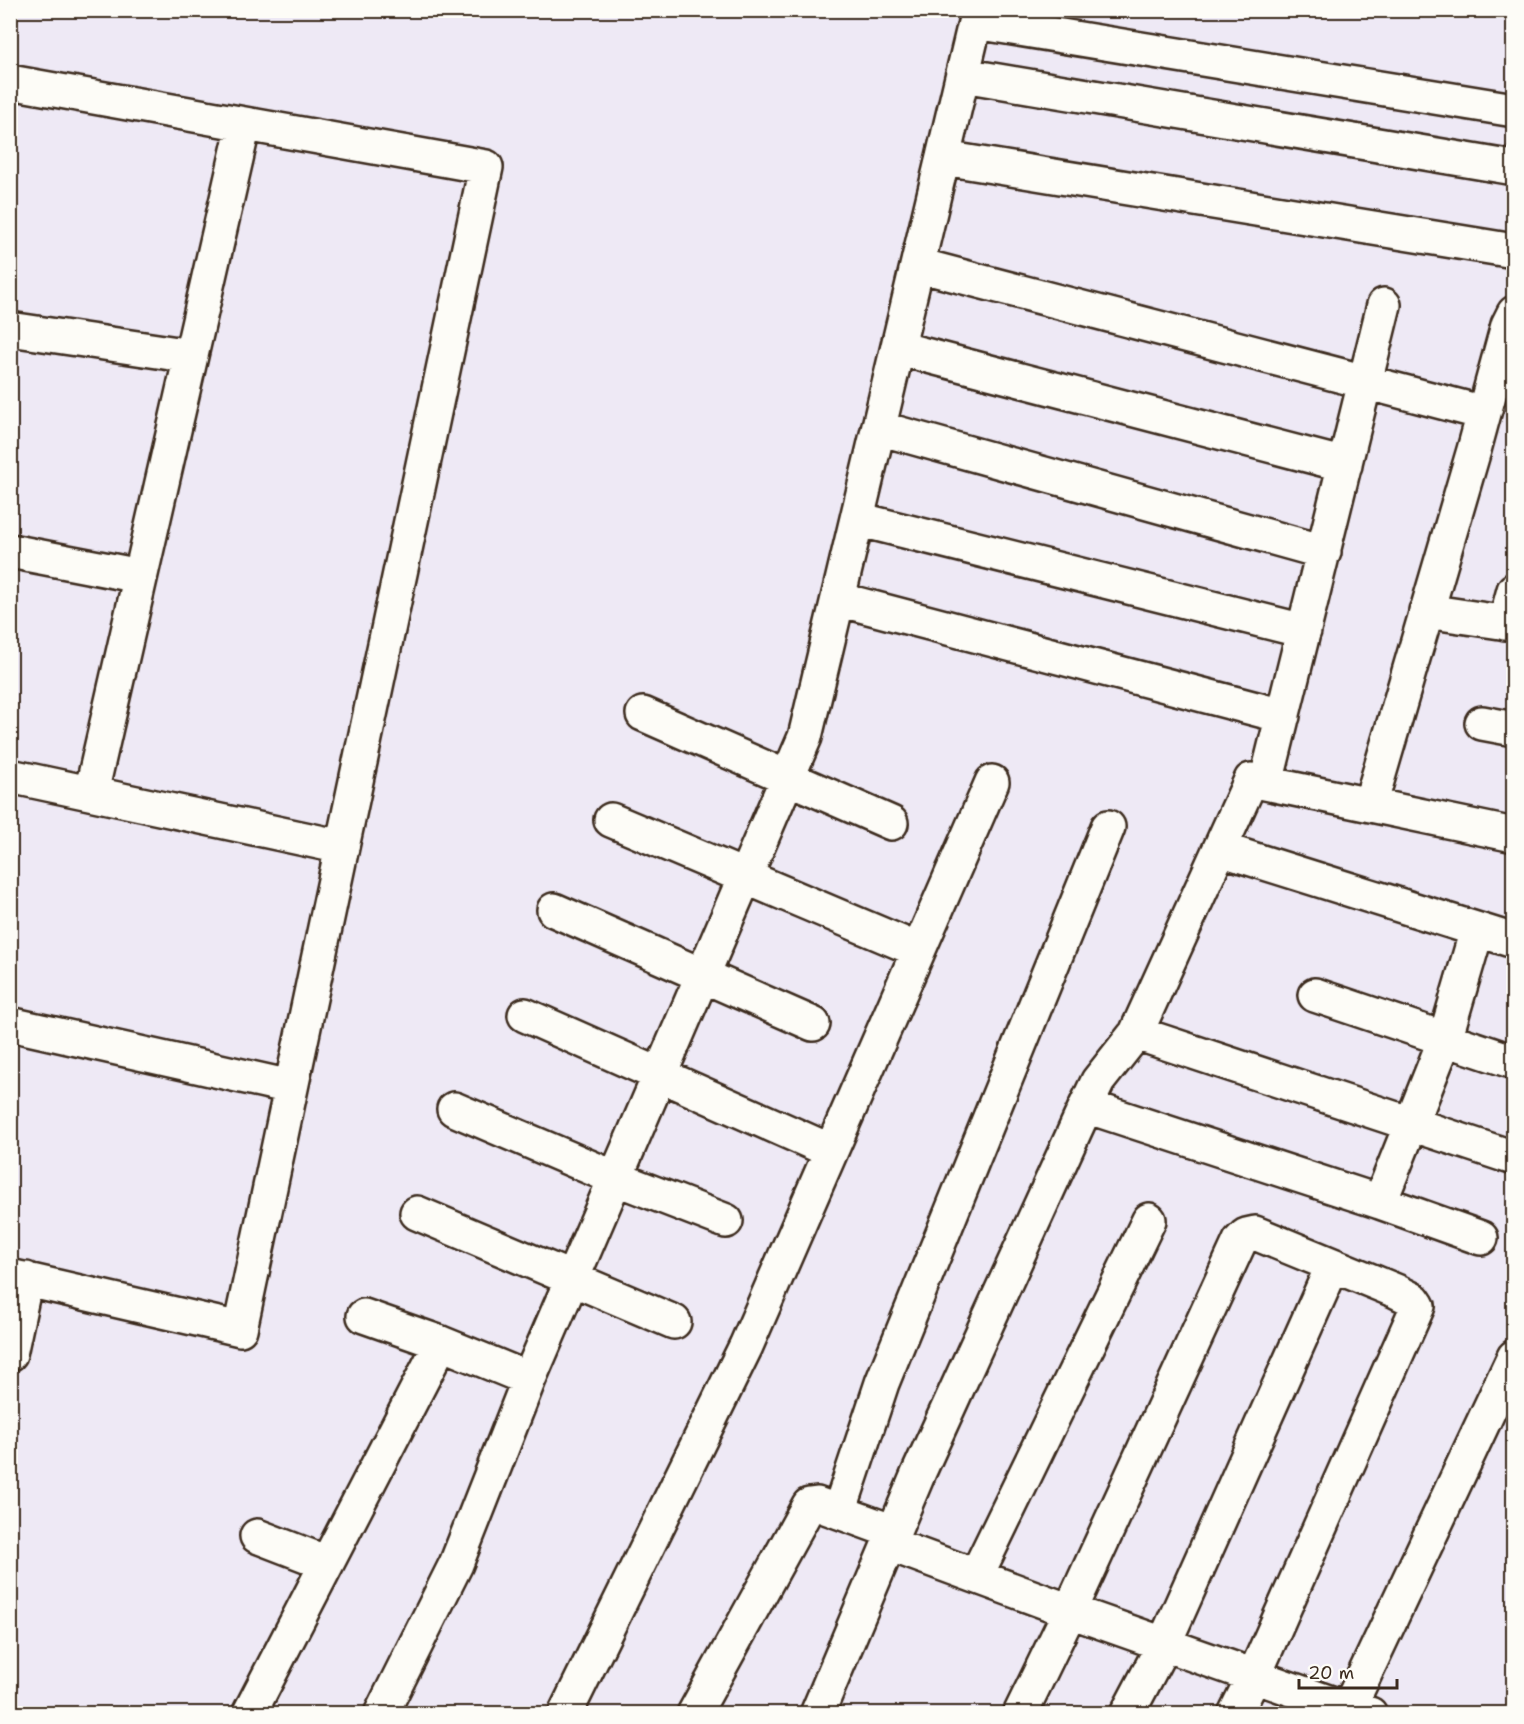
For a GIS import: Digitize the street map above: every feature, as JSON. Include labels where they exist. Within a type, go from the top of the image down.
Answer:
[{"type":"street","points":[[381,1713],[456,1564],[529,1379],[805,737],[977,16],[1514,110]]},
{"type":"street","points":[[963,75],[1514,168]]},
{"type":"street","points":[[10,82],[486,167],[240,1329],[18,1277],[10,1354]]},
{"type":"street","points":[[91,794],[244,124]]},
{"type":"street","points":[[944,158],[1514,251]]},
{"type":"street","points":[[918,265],[1484,413]]},
{"type":"street","points":[[1266,783],[1384,305]]},
{"type":"street","points":[[1370,805],[1512,322]]},
{"type":"street","points":[[10,329],[191,356]]},
{"type":"street","points":[[898,348],[1345,465]]},
{"type":"street","points":[[879,428],[1324,552]]},
{"type":"street","points":[[857,519],[1304,631]]},
{"type":"street","points":[[10,550],[140,576]]},
{"type":"street","points":[[1426,611],[1509,624],[1514,590]]},
{"type":"street","points":[[838,598],[1283,716]]},
{"type":"street","points":[[644,714],[891,823]]},
{"type":"street","points":[[1482,723],[1514,729]]},
{"type":"street","points":[[10,776],[342,847]]},
{"type":"street","points":[[818,1713],[919,1472],[1086,1106],[1098,1081],[1136,1033],[1251,780],[1514,835]]},
{"type":"street","points":[[565,1713],[746,1346],[992,782]]},
{"type":"street","points":[[611,820],[918,950]]},
{"type":"street","points":[[839,1512],[882,1383],[1108,827]]},
{"type":"street","points":[[1220,849],[1514,941]]},
{"type":"street","points":[[554,910],[813,1024]]},
{"type":"street","points":[[1380,1202],[1445,1039],[1477,930]]},
{"type":"street","points":[[1316,995],[1514,1062]]},
{"type":"street","points":[[525,1015],[831,1151]]},
{"type":"street","points":[[10,1024],[291,1087]]},
{"type":"street","points":[[1136,1033],[1514,1158]]},
{"type":"street","points":[[1086,1106],[1380,1202],[1482,1238]]},
{"type":"street","points":[[454,1109],[615,1178],[726,1221]]},
{"type":"street","points":[[417,1213],[674,1322]]},
{"type":"street","points":[[976,1576],[1149,1220]]},
{"type":"street","points":[[1020,1713],[1070,1611],[1240,1241],[1245,1235],[1255,1233],[1414,1300],[1418,1309],[1254,1676],[1235,1713]]},
{"type":"street","points":[[1127,1713],[1164,1644],[1333,1265]]},
{"type":"street","points":[[364,1316],[441,1343],[529,1379]]},
{"type":"street","points":[[249,1713],[441,1343]]},
{"type":"street","points":[[694,1713],[806,1510],[809,1505],[817,1504],[976,1576],[1355,1712],[1514,1357]]},
{"type":"street","points":[[257,1536],[327,1563]]}]
